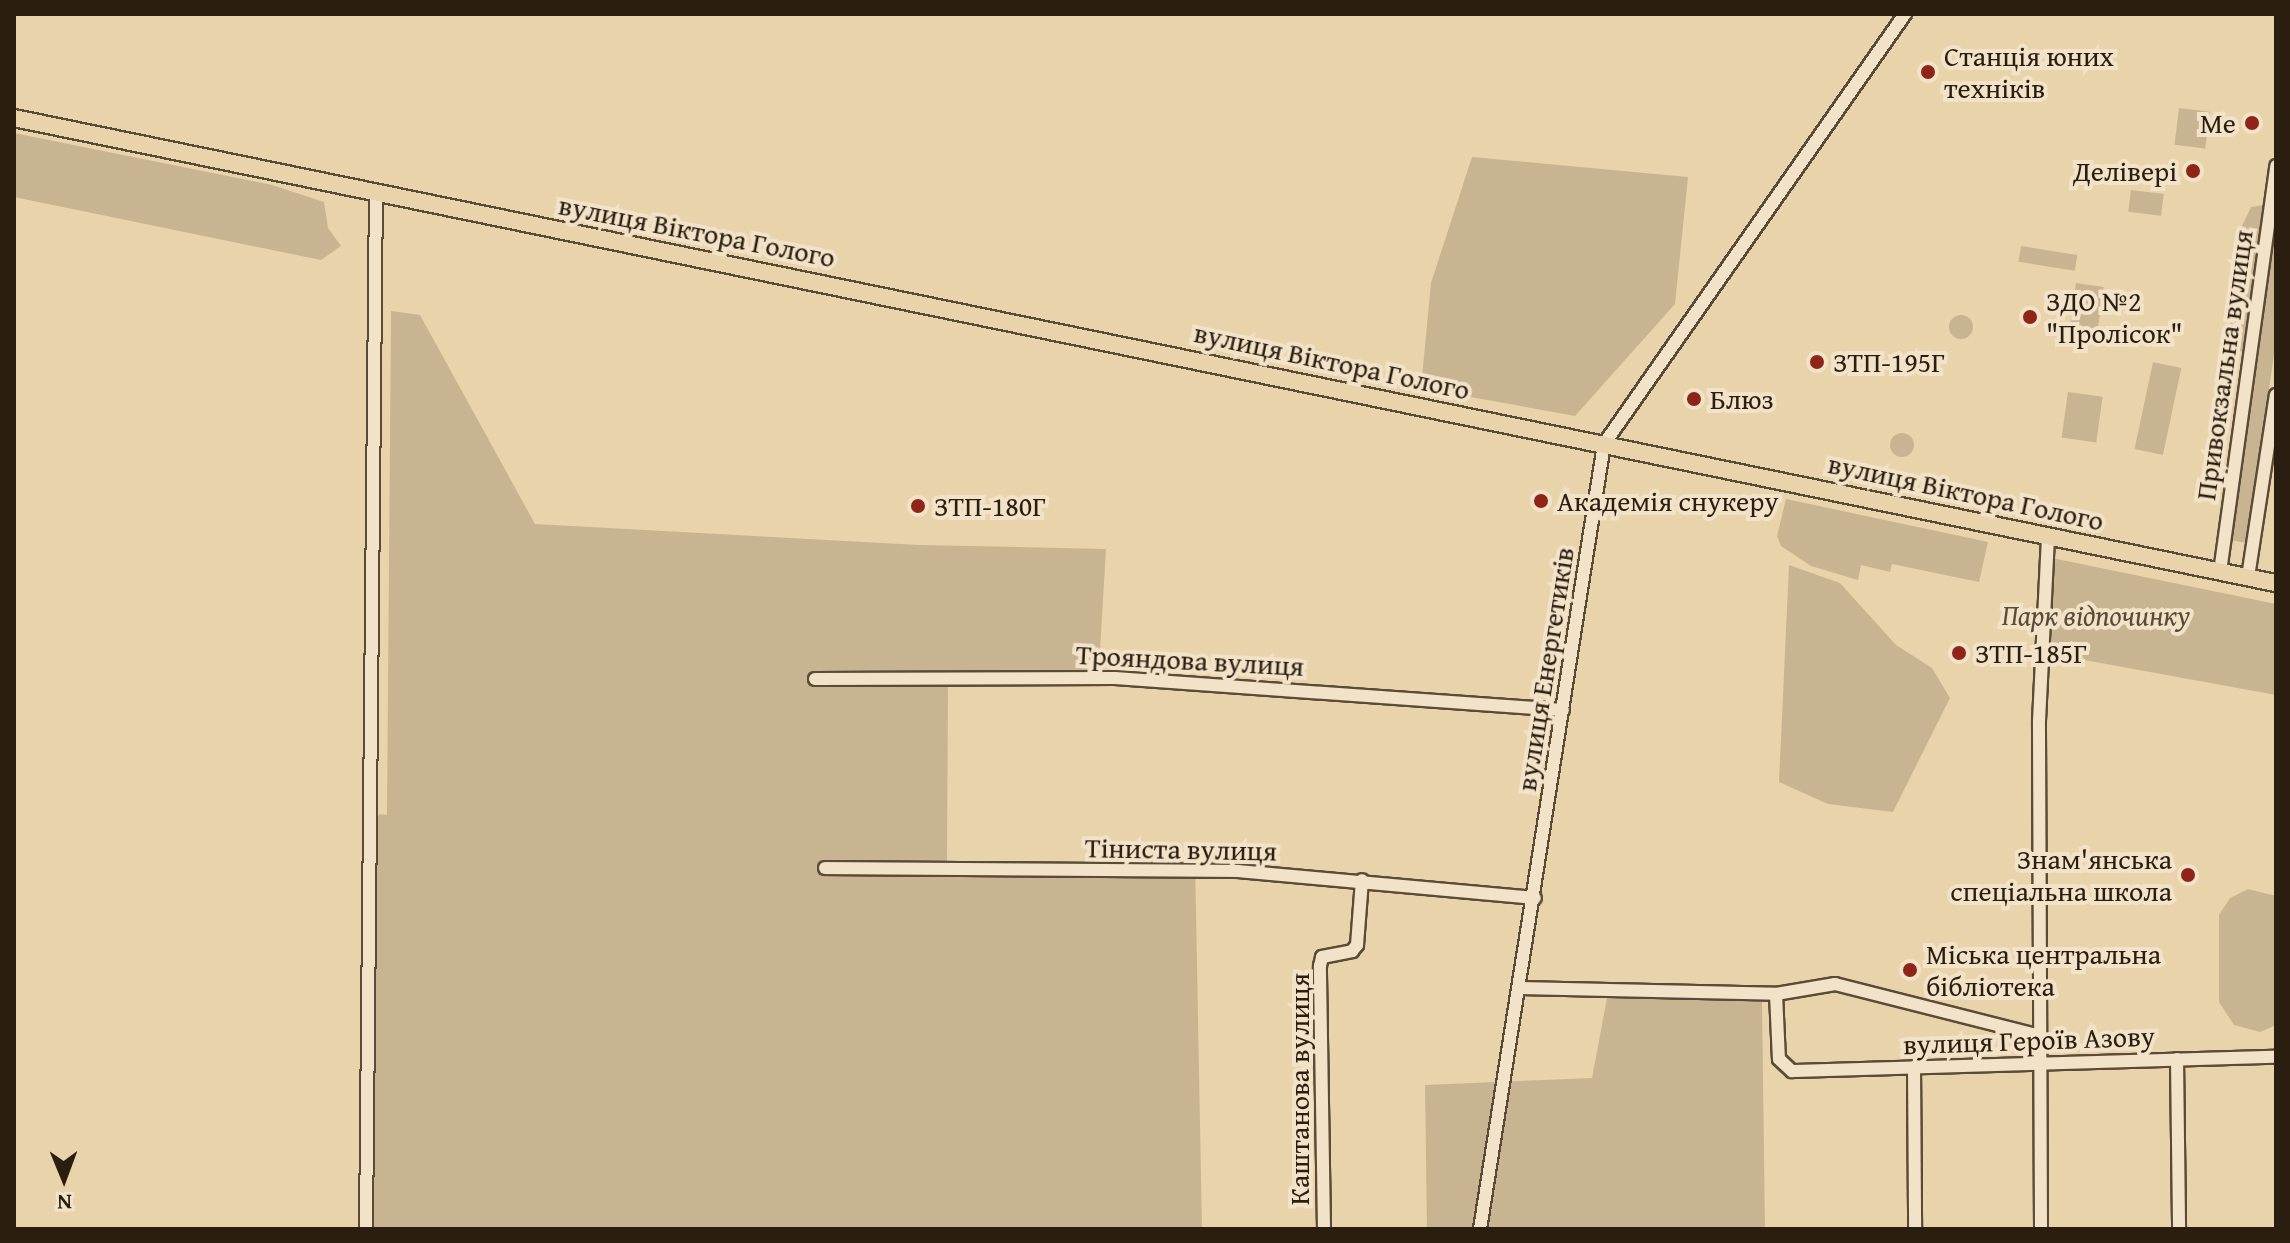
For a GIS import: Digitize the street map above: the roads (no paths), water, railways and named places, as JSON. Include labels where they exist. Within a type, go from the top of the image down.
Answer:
[{"type":"main road","name":"вулиця Віктора Голого","points":[[14,118],[2276,583]]},
{"type":"street","name":"вулиця Енергетиків","points":[[1480,1229],[1535,898],[1604,444],[1905,14]]},
{"type":"street","name":"Привокзальна вулиця","points":[[2220,572],[2276,166]]},
{"type":"street","points":[[366,1229],[376,193]]},
{"type":"street","name":"Привокзальна вулиця","points":[[2248,577],[2276,395]]},
{"type":"street","points":[[2041,1229],[2040,664],[2048,536]]},
{"type":"street","name":"Трояндова вулиця","points":[[815,679],[1115,678],[1563,710]]},
{"type":"street","name":"Тіниста вулиця","points":[[825,868],[1238,871],[1535,898]]},
{"type":"street","name":"Каштанова вулиця","points":[[1324,1229],[1320,966],[1322,957],[1352,951],[1357,945],[1362,880]]},
{"type":"street","points":[[1520,988],[1776,994],[1835,984],[2040,1036]]},
{"type":"street","name":"вулиця Героїв Азову","points":[[1776,994],[1779,1059],[1784,1069],[2276,1057]]},
{"type":"street","points":[[2177,1059],[2179,1229]]},
{"type":"street","points":[[1914,1067],[1915,1229]]},
{"type":"place","name":"Станція юних техніків","points":[[1928,72]]},
{"type":"place","name":"Me","points":[[2252,123]]},
{"type":"place","name":"Делівері","points":[[2193,171]]},
{"type":"place","name":"ЗДО №2 \"Пролісок\"","points":[[2030,317]]},
{"type":"place","name":"ЗТП-195Г","points":[[1817,362]]},
{"type":"place","name":"Блюз","points":[[1694,399]]},
{"type":"place","name":"Академія снукеру","points":[[1541,501]]},
{"type":"place","name":"ЗТП-180Г","points":[[918,506]]},
{"type":"place","name":"ЗТП-185Г","points":[[1959,653]]},
{"type":"place","name":"Знам'янська спеціальна школа","points":[[2188,875]]},
{"type":"place","name":"Міська центральна бібліотека","points":[[1910,970]]},
{"type":"park label","name":"Парк відпочинку","points":[[2096,615]]}]
